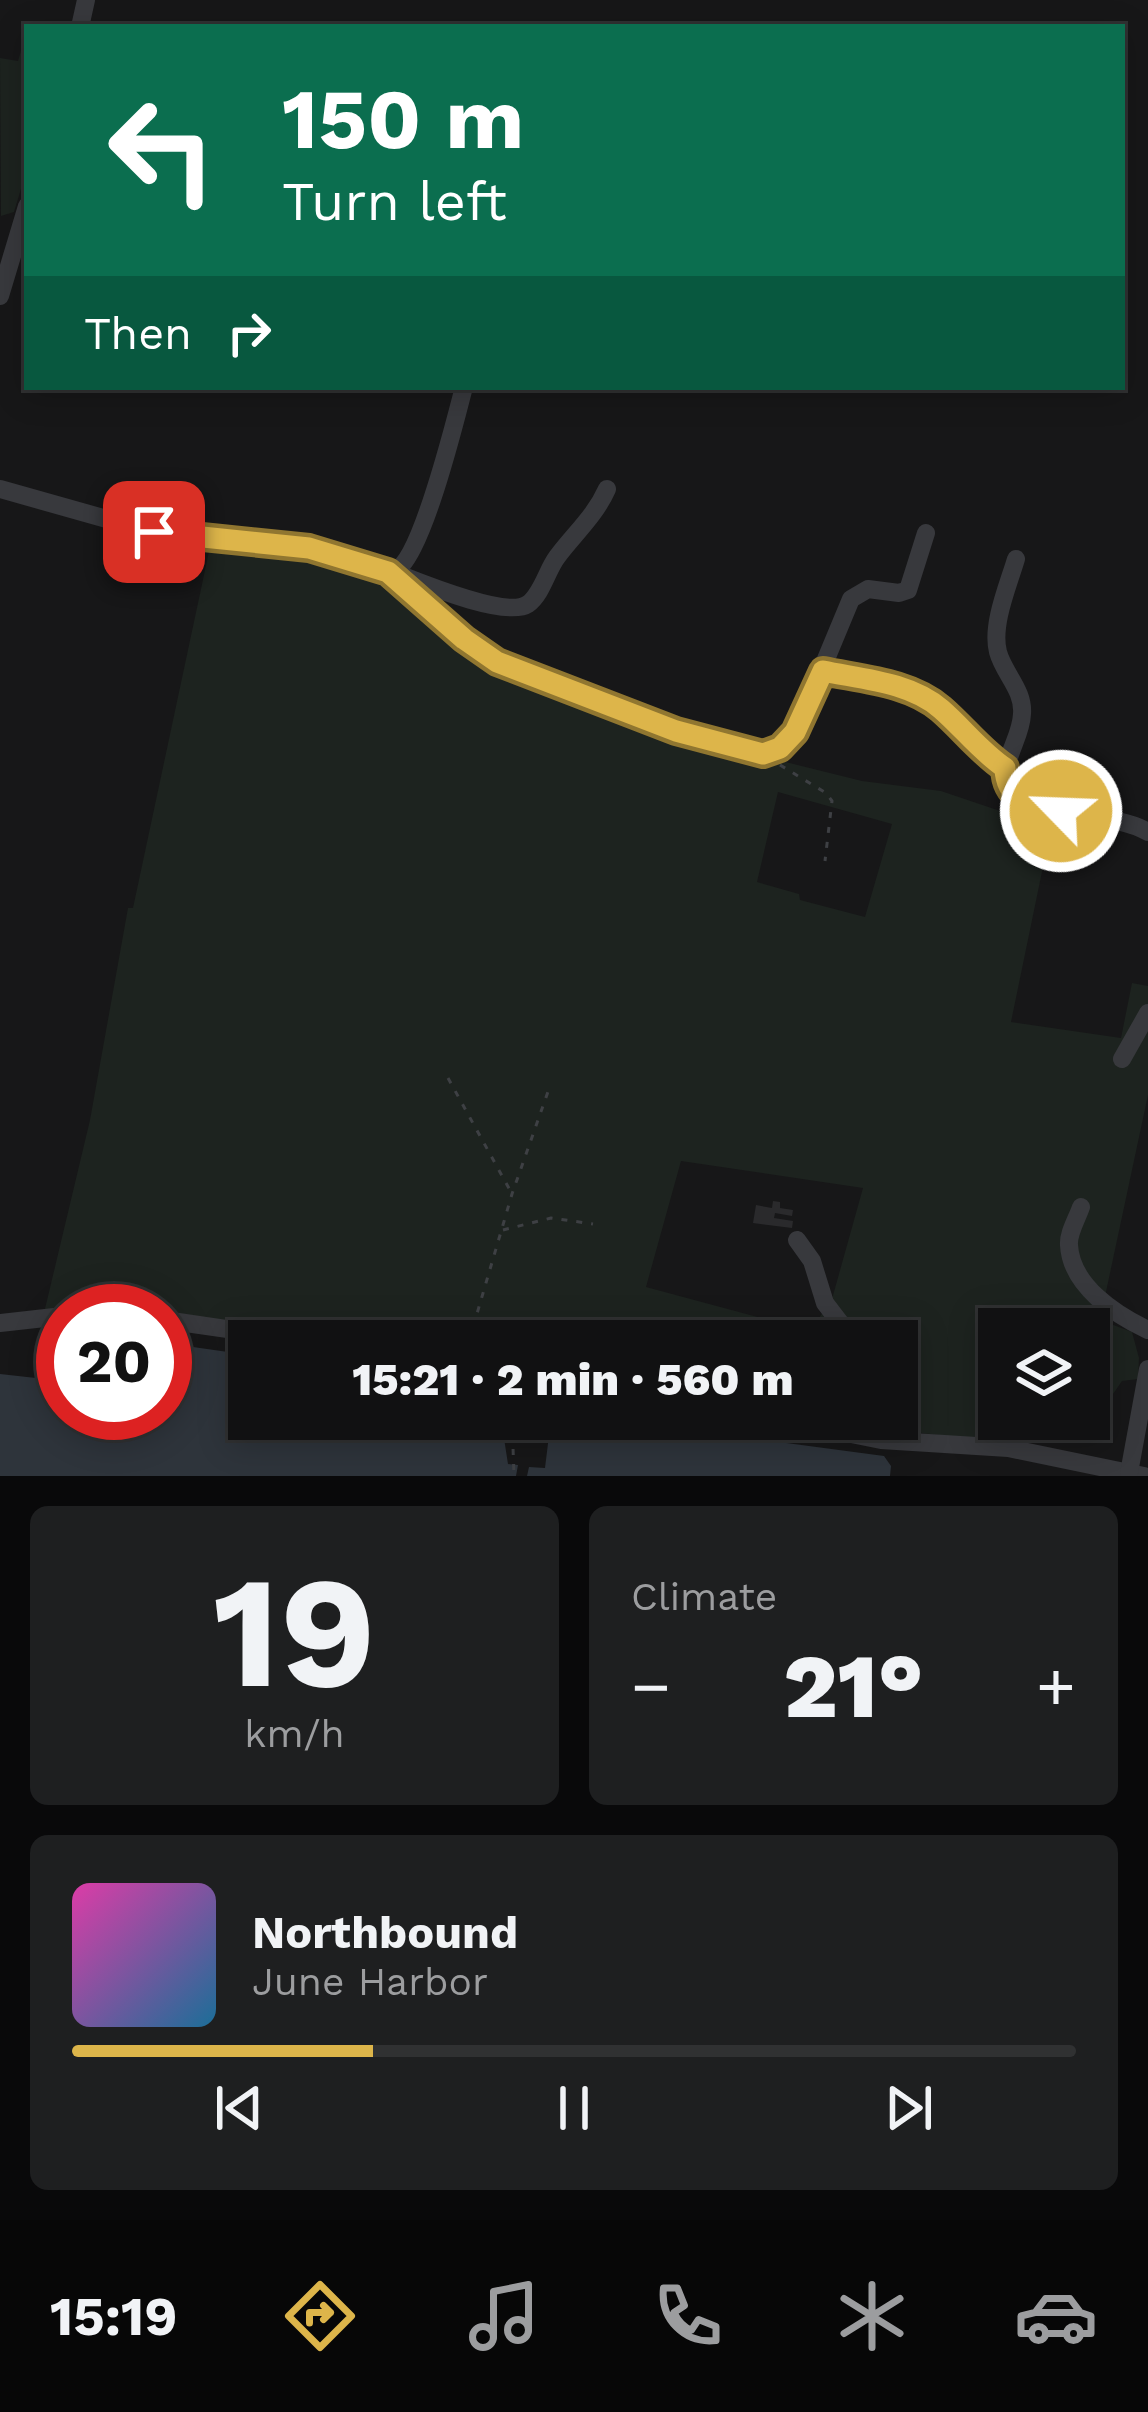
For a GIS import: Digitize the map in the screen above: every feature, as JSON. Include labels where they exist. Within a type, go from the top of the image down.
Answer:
[{"type":"lane","points":[[0,296],[8,241],[24,212]]},
{"type":"lane","points":[[390,572],[404,567],[418,538],[463,390]]},
{"type":"lane","points":[[0,489],[154,532],[309,548],[504,608],[525,606],[533,599],[607,489]]},
{"type":"lane","points":[[390,572],[464,639],[497,662],[676,731],[763,754],[780,748],[795,732],[849,602],[868,589],[908,590],[926,533]]},
{"type":"lane","points":[[1016,559],[997,639],[1022,710],[1005,768],[1008,787],[1022,801],[1123,820],[1148,832]]},
{"type":"lane","points":[[823,671],[907,690],[935,704],[982,752],[1005,768]]},
{"type":"lane","points":[[1122,1059],[1148,1012]]},
{"type":"lane","points":[[1081,1208],[1069,1243],[1079,1270],[1106,1306],[1148,1330]]},
{"type":"lane","points":[[797,1240],[812,1261],[825,1303],[838,1320]]},
{"type":"lane","points":[[0,1323],[36,1319]]},
{"type":"lane","points":[[192,1324],[228,1329]]},
{"type":"lane","points":[[910,1440],[1007,1448],[1136,1474],[1148,1369]]},
{"type":"path","points":[[763,754],[830,797],[832,831],[825,860]]},
{"type":"path","points":[[448,1078],[512,1194]]},
{"type":"path","points":[[475,1320],[550,1086]]},
{"type":"path","points":[[501,1230],[550,1218],[593,1224]]},
{"type":"path","points":[[513,1440],[514,1476]]},
{"type":"shaded area","points":[[24,40],[24,179],[14,212],[1,216],[0,58],[18,61]]},
{"type":"shaded area","points":[[211,542],[301,550],[368,572],[407,596],[441,630],[689,738],[862,781],[941,791],[1051,828],[1011,1022],[1121,1038],[1132,983],[1148,986],[1148,1095],[1103,1308],[978,1308],[978,1440],[1021,1440],[1021,1446],[918,1433],[918,1320],[818,1320],[832,1299],[863,1188],[681,1161],[646,1287],[769,1320],[228,1321],[192,1315],[192,1284],[51,1284],[90,1120],[128,908],[133,908]],"holes":[[[778,792],[892,824],[865,917],[800,900],[799,894],[757,882]]]},
{"type":"shaded area","points":[[1110,1324],[1132,1332],[1139,1358],[1138,1379],[1122,1381],[1111,1397]]},
{"type":"shaded area","points":[[192,1347],[228,1352],[228,1440],[504,1440],[508,1464],[518,1465],[516,1476],[0,1476],[0,1374],[36,1378],[36,1440],[192,1440]]},
{"type":"shaded area","points":[[548,1440],[764,1440],[884,1456],[891,1466],[890,1476],[527,1476],[529,1467],[545,1468]]},
{"type":"building","points":[[773,1201],[793,1210],[792,1216],[775,1213],[774,1218],[793,1221],[792,1228],[753,1223],[756,1205],[772,1208]]},
{"type":"route","points":[[154,532],[309,548],[388,572],[497,662],[676,731],[763,754],[780,748],[795,732],[823,671],[907,690],[935,704],[982,752],[1005,768],[1015,796],[1061,811]]}]
